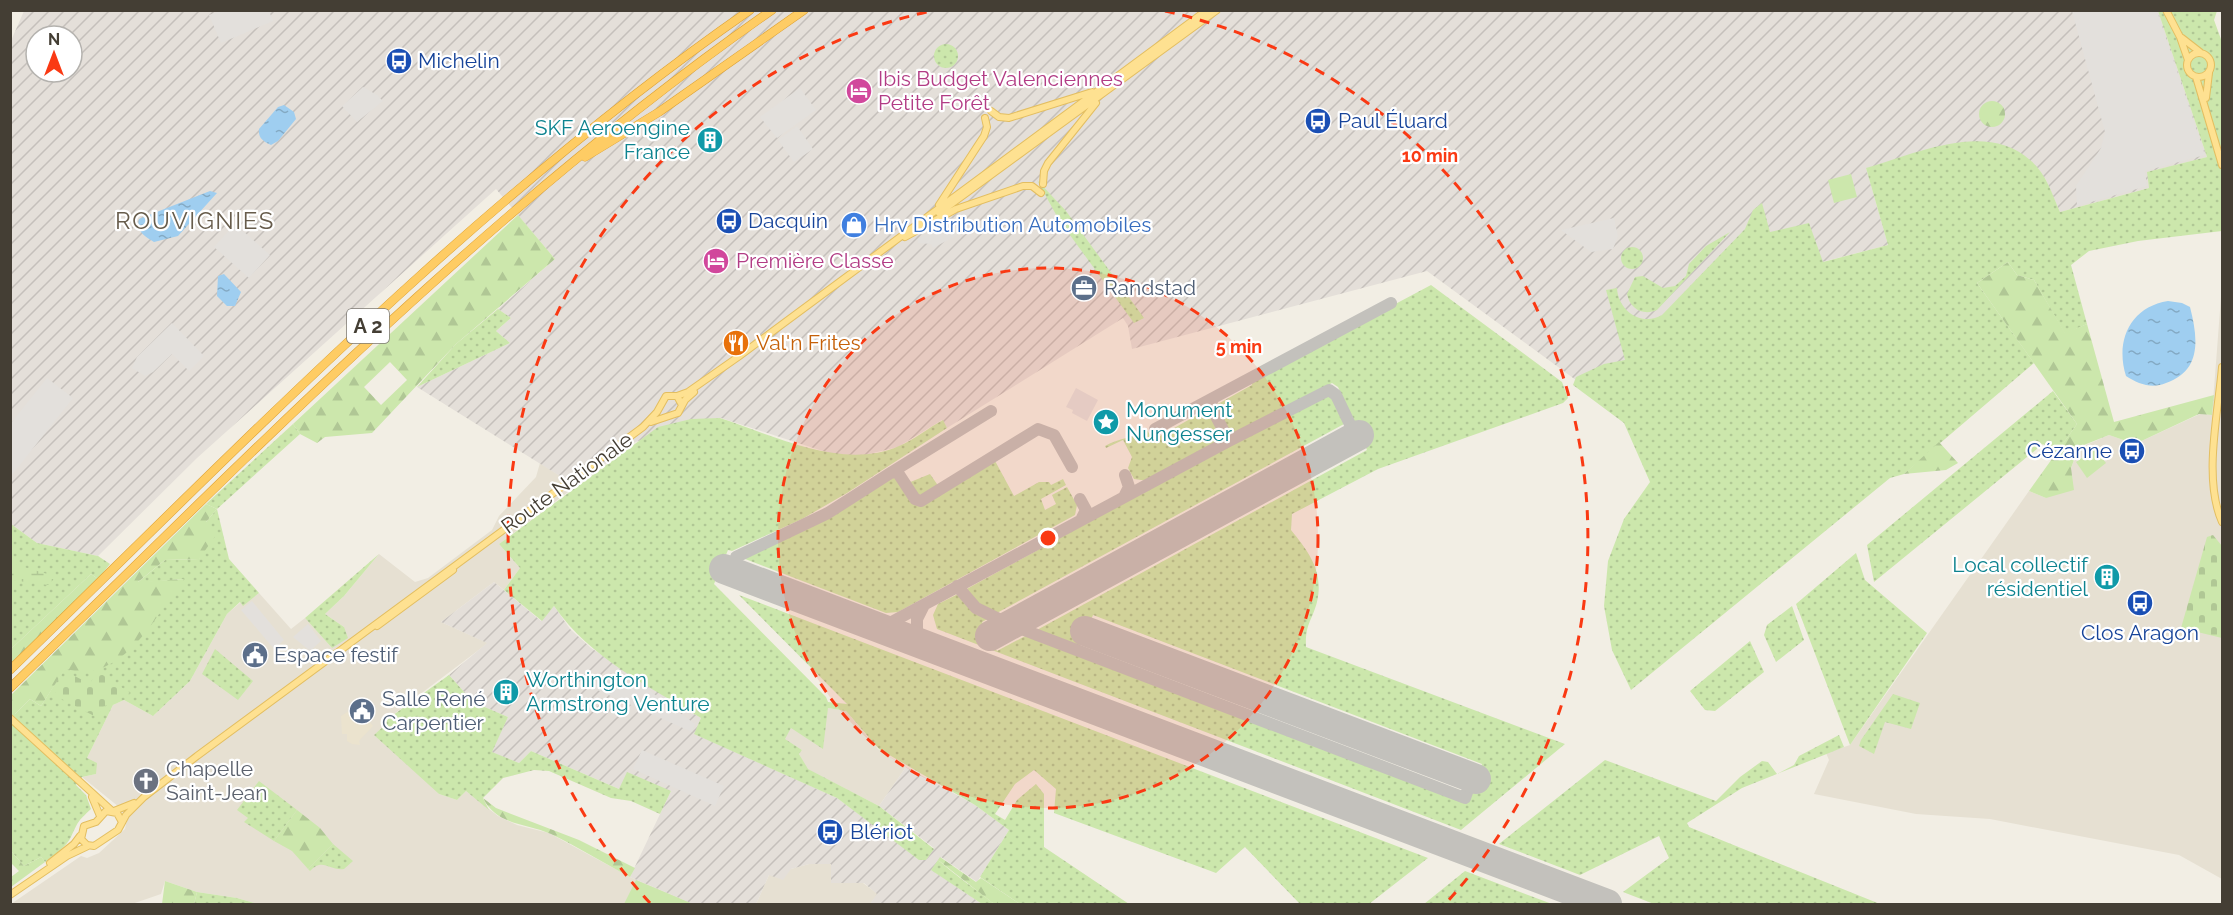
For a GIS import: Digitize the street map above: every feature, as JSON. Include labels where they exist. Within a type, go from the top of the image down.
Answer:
[{"type":"highway","name":"A 2","points":[[10,670],[298,391],[460,242],[615,111],[750,10]]},
{"type":"highway","name":"A 2","points":[[10,688],[338,371],[546,184],[670,85],[772,10]]},
{"type":"highway","points":[[546,184],[659,112],[804,10]]},
{"type":"main road","points":[[852,273],[905,237],[1207,10]]},
{"type":"main road","points":[[668,415],[661,406],[666,396],[677,396],[688,392],[738,357],[934,211],[1217,10]]},
{"type":"main road","points":[[2166,10],[2180,37],[2188,60],[2188,70],[2196,77],[2206,102],[2223,165]]},
{"type":"main road","points":[[2180,37],[2211,61],[2206,102]]},
{"type":"main road","points":[[2188,60],[2192,55],[2200,53]]},
{"type":"main road","points":[[2196,77],[2209,73]]},
{"type":"main road","points":[[991,111],[999,117],[1009,118],[1106,88]]},
{"type":"main road","points":[[1042,184],[1044,171],[1048,164],[1106,88]]},
{"type":"main road","points":[[934,211],[984,136],[987,127],[985,118]]},
{"type":"main road","points":[[905,237],[956,210],[1023,186],[1032,186],[1041,193]]},
{"type":"main road","points":[[643,427],[668,415],[678,413],[689,396],[738,357]]},
{"type":"main road","points":[[2223,367],[2213,477],[2216,504],[2223,522]]},
{"type":"main road","points":[[677,396],[682,405]]},
{"type":"main road","name":"Route Nationale","points":[[34,878],[70,854],[98,844],[105,836],[117,831],[144,797],[643,427],[661,406]]},
{"type":"main road","points":[[10,718],[113,811],[122,822]]},
{"type":"main road","points":[[85,786],[100,816]]},
{"type":"main road","name":"Route Nationale","points":[[34,878],[74,844],[84,826],[96,822],[100,816],[144,797]]},
{"type":"main road","points":[[80,834],[82,841],[88,846]]},
{"type":"main road","points":[[10,895],[34,878]]},
{"type":"shaded area","points":[[24,11],[2158,11],[2207,157],[2148,172],[2149,188],[2060,212],[2045,178],[1866,168],[1888,245],[1822,262],[1644,430],[1427,271],[1132,349],[1128,326],[1123,318],[947,428],[942,420],[898,447],[861,456],[838,456],[721,418],[635,442],[576,486],[417,387],[510,343],[496,331],[511,318],[498,309],[555,259],[496,189],[197,458],[98,556],[37,543],[11,524],[10,43]]},
{"type":"shaded area","points":[[220,11],[269,11],[273,21],[221,43],[209,15]]},
{"type":"shaded area","points":[[2072,11],[2157,11],[2205,155],[2145,171],[2147,186],[2077,206],[2076,186],[2101,148],[2105,132]]},
{"type":"shaded area","points":[[363,87],[383,101],[357,122],[342,106]]},
{"type":"shaded area","points":[[800,88],[816,110],[777,138],[760,117]]},
{"type":"shaded area","points":[[797,126],[813,149],[794,162],[778,140]]},
{"type":"shaded area","points":[[1614,218],[1618,236],[1613,249],[1591,252],[1561,230]]},
{"type":"shaded area","points":[[949,220],[961,233],[933,248],[931,244],[918,243],[918,239]]},
{"type":"shaded area","points":[[235,224],[270,255],[249,278],[214,247]]},
{"type":"shaded area","points":[[2222,284],[2222,879],[2179,855],[1990,819],[1916,814],[1814,794],[1829,760],[1826,753],[1850,745],[2029,491],[2046,498],[2071,468],[2079,448],[2109,435],[2135,444],[2200,414],[2212,415]]},
{"type":"shaded area","points":[[172,323],[204,356],[189,371],[172,354],[153,372],[145,376],[132,368],[137,357]]},
{"type":"shaded area","points":[[47,378],[73,398],[11,476],[11,423]]},
{"type":"shaded area","points":[[1076,388],[1098,400],[1087,421],[1066,407]]},
{"type":"shaded area","points":[[540,463],[576,486],[499,544],[520,568],[504,590],[494,582],[441,622],[488,643],[382,723],[439,794],[457,800],[466,791],[498,816],[517,825],[549,833],[630,877],[693,904],[258,904],[237,898],[197,892],[165,881],[161,894],[132,904],[11,904],[81,856],[87,858],[99,853],[125,829],[127,819],[119,807],[82,777],[96,774],[87,758],[113,705],[124,700],[153,716],[190,681],[227,614],[241,602],[243,605],[259,593],[291,629],[305,618],[332,648],[344,627],[325,614],[344,596],[379,554],[415,582],[428,578],[492,530],[499,516],[536,477]]},
{"type":"shaded area","points":[[494,582],[541,621],[554,606],[570,629],[591,648],[701,718],[695,734],[837,798],[919,859],[926,860],[934,848],[879,806],[906,767],[975,805],[1009,830],[977,882],[941,857],[932,870],[982,904],[870,904],[877,894],[864,883],[831,883],[831,864],[809,864],[791,869],[783,880],[769,875],[756,904],[693,904],[630,877],[671,791],[619,789],[531,751],[519,763],[491,752],[508,717],[473,702],[449,675],[487,643],[441,622]]},
{"type":"shaded area","points":[[252,601],[284,640],[274,649],[241,610]]},
{"type":"shaded area","points":[[308,624],[321,641],[310,651],[293,637]]},
{"type":"shaded area","points":[[598,678],[639,683],[695,724],[692,732],[595,689]]},
{"type":"shaded area","points":[[828,708],[846,711],[878,749],[906,767],[879,806],[807,769],[799,754],[802,750],[784,739],[791,728]]},
{"type":"shaded area","points":[[349,711],[355,721],[367,718],[373,726],[359,741],[360,745],[347,741],[347,734],[342,734],[341,716]]},
{"type":"shaded area","points":[[642,750],[724,786],[715,806],[633,769]]},
{"type":"shaded area","points":[[809,864],[832,864],[832,883],[863,883],[878,894],[870,904],[756,904],[769,875]]},
{"type":"green space","points":[[2158,11],[2217,11],[2214,20],[2222,42],[2222,231],[2138,241],[2089,251],[2071,265],[2087,324],[2065,334],[2034,280],[2017,275],[2008,262],[1977,283],[2034,363],[1904,474],[1890,478],[1631,690],[1612,650],[1604,606],[1608,561],[1624,519],[1650,482],[1624,423],[1573,385],[1576,377],[1604,364],[1625,360],[1606,290],[1617,288],[1622,304],[1632,315],[1647,319],[1662,315],[1745,229],[1753,210],[1762,203],[1770,232],[1809,223],[1823,262],[1888,245],[1866,168],[1950,144],[1972,141],[1993,142],[2012,148],[2036,165],[2048,184],[2060,212],[2149,188],[2147,172],[2207,157]]},
{"type":"green space","points":[[946,44],[955,47],[958,56],[955,65],[946,68],[937,65],[934,56],[937,47]]},
{"type":"green space","points":[[1992,101],[2001,105],[2005,114],[2001,123],[1992,127],[1983,123],[1979,114],[1983,105]]},
{"type":"green space","points":[[1851,174],[1857,197],[1834,203],[1828,180]]},
{"type":"green space","points":[[1037,180],[1066,211],[1144,318],[1134,323],[1059,220]]},
{"type":"green space","points":[[518,215],[555,259],[456,344],[372,433],[325,437],[317,443],[300,434],[293,424]],"holes":[[[390,362],[407,380],[381,405],[364,387]]]},
{"type":"green space","points":[[1730,232],[1657,310],[1642,312],[1631,304],[1627,294],[1635,277],[1643,276],[1663,288],[1675,286],[1686,276],[1689,264],[1706,246]]},
{"type":"green space","points":[[1632,247],[1640,250],[1643,258],[1640,266],[1632,269],[1624,266],[1621,258],[1624,250]]},
{"type":"green space","points":[[2008,262],[2017,275],[2034,280],[2065,333],[2087,324],[2114,422],[2214,395],[2212,415],[2199,414],[2135,444],[2109,435],[2079,447],[2071,468],[2074,490],[2046,498],[2029,491],[2077,424],[1977,283]]},
{"type":"green space","points":[[1431,285],[1562,382],[1568,398],[1563,403],[1378,469],[1292,514],[1291,530],[1304,546],[1317,572],[1319,591],[1308,628],[1306,647],[1565,744],[1461,830],[937,629],[933,615],[938,604],[958,594],[972,610],[989,618],[982,622],[997,651],[1029,634],[1467,803],[1482,764],[1093,615],[1079,648],[1035,631],[1367,450],[1338,387],[1332,383],[1230,436],[1216,405],[1252,385],[1251,381]]},
{"type":"green space","points":[[498,309],[511,318],[496,331],[510,343],[417,387],[456,344]]},
{"type":"green space","points":[[2053,391],[2077,424],[2055,455],[2043,444],[1874,582],[1867,545]]},
{"type":"green space","points":[[1322,394],[1332,398],[1344,424],[995,614],[975,604],[963,591]]},
{"type":"green space","points":[[1206,410],[1218,424],[1222,441],[1148,481],[1134,479],[1128,468],[1132,457],[1123,440],[1106,448],[1105,446],[1147,430],[1153,440]]},
{"type":"green space","points":[[720,418],[809,448],[855,455],[877,453],[899,446],[943,420],[947,428],[847,493],[802,519],[732,551],[728,550],[714,584],[826,697],[828,702],[847,704],[739,595],[1428,858],[1369,904],[1300,904],[1245,847],[1216,873],[1054,813],[1056,789],[1034,770],[1015,784],[995,814],[1005,820],[1017,800],[1036,784],[1044,794],[1044,847],[1129,904],[1020,904],[980,877],[1009,830],[975,805],[879,749],[846,711],[828,708],[823,749],[791,728],[785,739],[802,750],[799,754],[808,769],[879,806],[934,849],[926,860],[919,860],[837,798],[694,734],[701,718],[602,656],[568,624],[554,606],[542,621],[504,590],[520,568],[499,544],[658,427],[691,419]]},
{"type":"green space","points":[[293,424],[300,434],[217,509],[206,504]]},
{"type":"green space","points":[[1939,442],[1958,463],[1946,470],[1904,474]]},
{"type":"green space","points":[[2095,449],[2106,463],[2087,478],[2076,462]]},
{"type":"green space","points":[[994,459],[1014,496],[1039,482],[1049,482],[1051,485],[1063,479],[1066,485],[1041,499],[1045,510],[1056,504],[1052,495],[1067,487],[1077,505],[1075,515],[898,612],[886,613],[740,557],[829,515],[892,476],[899,477],[913,500],[920,503]]},
{"type":"green space","points":[[930,474],[939,487],[925,495],[914,494],[908,483]]},
{"type":"green space","points":[[206,504],[217,509],[206,522],[216,535],[199,559],[165,560],[138,582],[184,579],[144,635],[119,659],[104,667],[88,672],[65,669],[41,706],[30,699],[14,715],[11,712],[11,695]]},
{"type":"green space","points":[[217,509],[229,559],[259,593],[243,606],[240,602],[227,614],[190,681],[153,716],[124,700],[113,705],[87,758],[97,763],[96,774],[82,777],[76,785],[86,795],[91,809],[80,820],[69,841],[60,851],[45,862],[41,857],[24,866],[11,851],[11,712],[15,714],[30,699],[41,706],[65,668],[86,672],[171,595],[183,579],[137,583],[165,560],[199,559],[206,522]]},
{"type":"green space","points":[[11,524],[37,543],[98,556],[110,564],[98,579],[91,574],[11,649]]},
{"type":"green space","points":[[2213,535],[2222,546],[2222,638],[2181,628],[2207,537]]},
{"type":"green space","points":[[1856,553],[1865,580],[1927,633],[1850,745],[1796,604]]},
{"type":"green space","points":[[379,554],[344,596],[325,614],[344,627],[348,638],[332,648],[305,618]]},
{"type":"green space","points":[[10,563],[51,575],[54,579],[48,585],[11,580]]},
{"type":"green space","points":[[91,574],[98,579],[11,663],[11,649]]},
{"type":"green space","points":[[1792,606],[1804,640],[1776,662],[1764,635],[1767,625]]},
{"type":"green space","points":[[1750,641],[1764,672],[1715,711],[1705,710],[1690,691]]},
{"type":"green space","points":[[215,649],[253,681],[238,700],[202,674]]},
{"type":"green space","points":[[97,671],[130,693],[103,707],[98,718],[54,695],[67,672],[90,684]]},
{"type":"green space","points":[[449,675],[473,702],[508,717],[492,752],[519,763],[531,751],[619,789],[627,772],[671,791],[660,814],[631,801],[611,798],[549,771],[534,770],[503,778],[483,798],[489,810],[466,791],[457,800],[439,794],[374,735],[384,726],[382,723]]},
{"type":"green space","points":[[1893,694],[1920,703],[1911,729],[1885,722],[1874,754],[1859,746]]},
{"type":"green space","points":[[1839,735],[1844,747],[1778,774],[1794,765],[1799,756]]},
{"type":"green space","points":[[1605,760],[1716,801],[1740,777],[1762,761],[1768,762],[1777,774],[1742,788],[1687,823],[1689,827],[1880,904],[1654,904],[1623,892],[1669,858],[1659,836],[1580,875],[1499,844]]},
{"type":"green space","points":[[259,781],[297,810],[274,841],[244,822],[248,818],[237,810]]},
{"type":"green space","points":[[483,798],[496,808],[579,840],[635,868],[630,877],[551,834],[504,819],[489,807]]},
{"type":"green space","points":[[297,810],[320,828],[333,844],[308,869],[292,851],[274,841]]},
{"type":"green space","points":[[333,844],[353,861],[344,869],[319,865],[310,871],[308,869]]},
{"type":"green space","points":[[11,851],[24,866],[41,857],[45,862],[11,887],[11,877],[19,871],[11,863]]},
{"type":"green space","points":[[940,857],[976,882],[981,878],[1020,904],[994,904],[938,860]]},
{"type":"green space","points":[[938,860],[994,904],[982,904],[931,870]]},
{"type":"green space","points":[[1465,871],[1552,904],[1424,904]]},
{"type":"green space","points":[[636,880],[693,904],[624,904]]},
{"type":"green space","points":[[165,881],[197,892],[194,904],[162,904]]},
{"type":"green space","points":[[197,892],[237,898],[258,904],[194,904]]},
{"type":"water","points":[[284,105],[294,112],[296,119],[278,141],[271,145],[259,135],[259,129],[278,107]]},
{"type":"water","points":[[210,191],[217,193],[178,236],[154,242],[140,230],[139,219]]},
{"type":"water","points":[[224,274],[241,292],[235,306],[227,306],[217,296],[218,276]]},
{"type":"water","points":[[2168,301],[2190,307],[2195,330],[2192,362],[2178,378],[2161,385],[2150,386],[2126,376],[2123,363],[2124,338],[2135,318],[2144,310]]},
{"type":"taxiway","points":[[1155,429],[1391,303]]},
{"type":"taxiway","points":[[1225,443],[1329,390],[1336,395],[1356,437]]},
{"type":"taxiway","points":[[872,625],[888,624],[1225,443],[1227,437],[1210,405],[1213,399]]},
{"type":"taxiway","points":[[892,472],[991,411]]},
{"type":"taxiway","points":[[742,576],[734,568],[736,557],[828,513],[892,472],[898,473],[915,499],[921,501],[1038,429],[1054,435],[1072,467]]},
{"type":"taxiway","points":[[1125,475],[1129,487],[1125,495]]},
{"type":"taxiway","points":[[1080,499],[1086,510],[1082,518]]},
{"type":"taxiway","points":[[957,586],[976,608],[1011,625],[1465,798],[1472,778]]},
{"type":"taxiway","points":[[924,605],[917,619],[917,633],[931,648]]},
{"type":"runway","points":[[990,636],[1359,435]]},
{"type":"runway","points":[[724,569],[1607,904]]},
{"type":"runway","points":[[1085,631],[1476,779]]},
{"type":"place","name":"Michelin","points":[[399,61]]},
{"type":"place","name":"Ibis Budget Valenciennes Petite Forêt","points":[[859,91]]},
{"type":"place","name":"Paul Éluard","points":[[1318,121]]},
{"type":"place","name":"SKF Aeroengine France","points":[[710,140]]},
{"type":"place","name":"Dacquin","points":[[729,221]]},
{"type":"place","name":"Hrv Distribution Automobiles","points":[[854,225]]},
{"type":"place","name":"Première Classe","points":[[716,261]]},
{"type":"place","name":"Randstad","points":[[1084,288]]},
{"type":"place","name":"Val'n Frites","points":[[736,343]]},
{"type":"place","name":"Monument Nungesser","points":[[1106,422]]},
{"type":"place","name":"Cézanne","points":[[2132,451]]},
{"type":"place","name":"Local collectif résidentiel","points":[[2107,577]]},
{"type":"place","name":"Clos Aragon","points":[[2140,603]]},
{"type":"place","name":"Espace festif","points":[[255,655]]},
{"type":"place","name":"Worthington Armstrong Venture","points":[[506,692]]},
{"type":"place","name":"Salle René Carpentier","points":[[362,711]]},
{"type":"place","name":"Chapelle Saint-Jean","points":[[146,781]]},
{"type":"place","name":"Blériot","points":[[830,832]]},
{"type":"district","name":"ROUVIGNIES","points":[[195,221]]}]
